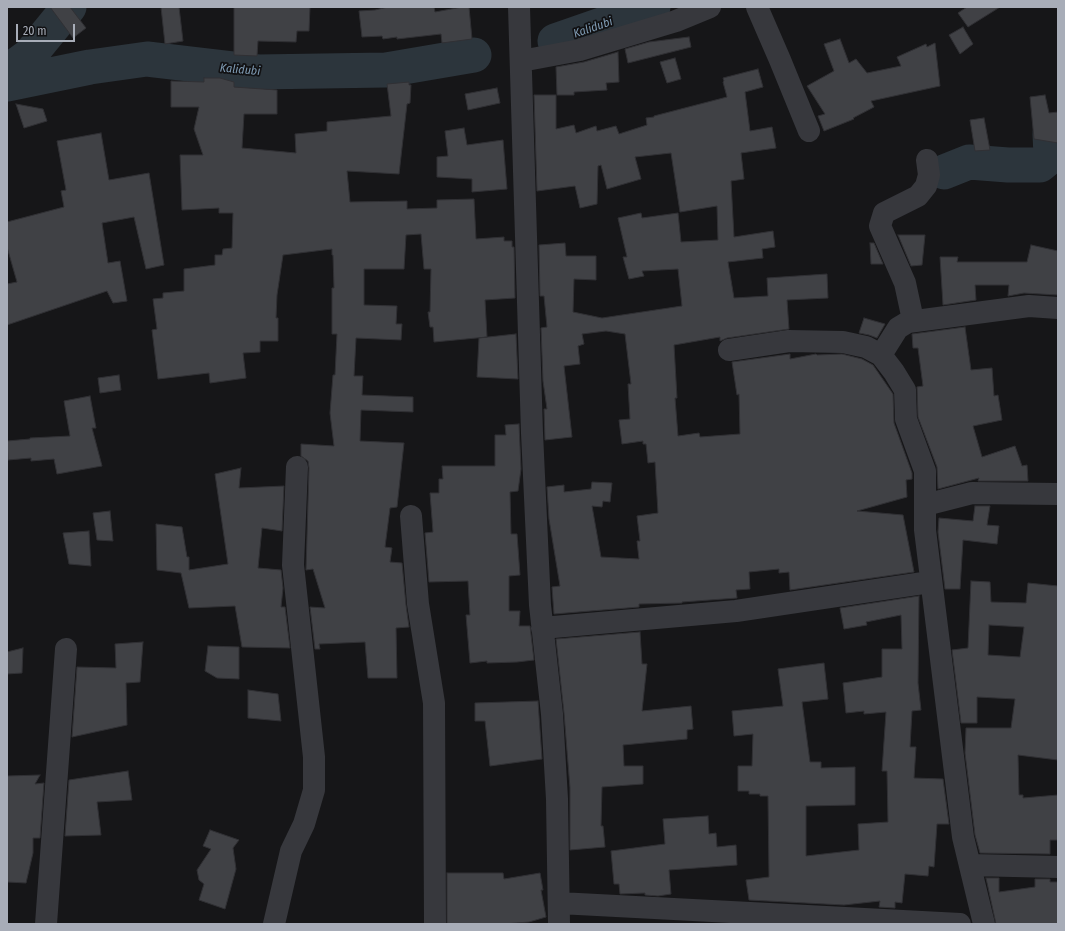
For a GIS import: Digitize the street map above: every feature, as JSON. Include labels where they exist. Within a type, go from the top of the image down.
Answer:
[{"type":"street","points":[[519,7],[532,433],[540,605],[552,714],[557,799],[559,914],[960,924]]},
{"type":"street","points":[[521,61],[580,50],[676,21],[710,7]]},
{"type":"street","points":[[757,7],[809,131]]},
{"type":"street","points":[[913,320],[905,282],[880,226],[884,214],[918,196],[926,186],[929,175],[927,160]]},
{"type":"street","points":[[881,355],[898,328],[913,320],[1029,306],[1058,308]]},
{"type":"street","points":[[729,350],[789,341],[843,342],[866,347],[881,355],[905,390],[906,419],[925,472],[925,530],[930,582],[963,837],[984,924]]},
{"type":"street","points":[[274,924],[291,851],[304,824],[314,790],[314,757],[293,565],[297,467]]},
{"type":"street","points":[[925,505],[972,494],[1058,494]]},
{"type":"street","points":[[411,516],[418,604],[434,703],[435,924]]},
{"type":"street","points":[[542,628],[736,611],[930,582]]},
{"type":"street","points":[[46,924],[66,650]]},
{"type":"street","points":[[970,865],[1058,867]]},
{"type":"building","points":[[50,7],[70,7],[86,28],[73,38]]},
{"type":"building","points":[[161,7],[179,7],[183,41],[165,44]]},
{"type":"building","points":[[234,7],[310,7],[309,31],[297,31],[296,42],[258,41],[257,56],[234,55]]},
{"type":"building","points":[[388,7],[434,7],[435,12],[469,7],[472,39],[442,43],[441,34],[397,39],[397,37],[383,39],[382,36],[362,37],[359,11]]},
{"type":"building","points":[[967,7],[1000,7],[968,27],[958,13]]},
{"type":"building","points":[[963,27],[973,44],[960,54],[949,35]]},
{"type":"building","points":[[689,37],[691,47],[628,63],[625,49],[649,42]]},
{"type":"building","points":[[840,39],[849,63],[856,59],[867,73],[901,66],[897,57],[926,44],[927,47],[935,43],[940,86],[871,101],[874,107],[853,118],[854,119],[824,131],[818,116],[825,114],[807,86],[834,71],[824,44]]},
{"type":"building","points":[[618,52],[619,82],[606,83],[607,90],[574,92],[574,95],[557,95],[556,67],[584,62]]},
{"type":"building","points":[[675,58],[681,79],[667,83],[660,62]]},
{"type":"building","points":[[758,69],[763,87],[745,92],[750,131],[772,127],[776,148],[741,153],[744,179],[731,181],[734,237],[773,231],[775,247],[762,249],[763,258],[728,262],[734,298],[768,296],[767,278],[827,274],[828,298],[787,300],[789,329],[727,338],[720,341],[720,337],[674,345],[677,398],[675,398],[678,436],[699,433],[700,437],[740,434],[739,394],[737,395],[732,362],[790,354],[790,359],[816,354],[842,354],[862,359],[873,365],[893,394],[894,423],[912,473],[912,479],[906,480],[907,497],[857,511],[903,515],[914,572],[790,590],[789,572],[779,573],[779,569],[749,572],[750,589],[736,590],[737,598],[682,603],[639,604],[639,607],[554,614],[552,587],[560,586],[549,519],[547,487],[564,485],[564,492],[591,489],[592,482],[612,483],[610,502],[603,501],[602,507],[592,506],[601,557],[639,559],[637,541],[640,541],[637,516],[658,513],[655,462],[648,463],[646,444],[643,444],[643,441],[622,444],[619,420],[630,419],[628,384],[631,384],[625,334],[606,331],[582,334],[584,344],[578,346],[580,364],[564,366],[572,437],[545,440],[544,409],[547,409],[543,381],[541,328],[547,327],[544,296],[540,296],[539,245],[565,243],[566,256],[596,256],[596,280],[574,279],[573,312],[602,318],[682,306],[678,269],[642,271],[644,276],[629,279],[623,257],[627,257],[618,218],[641,213],[642,218],[678,213],[681,242],[718,240],[717,206],[680,212],[671,153],[635,157],[641,179],[607,189],[601,165],[598,166],[597,204],[580,208],[575,186],[537,191],[534,95],[556,95],[556,129],[574,125],[576,133],[596,126],[597,131],[616,126],[619,134],[647,125],[646,118],[727,97],[723,78]]},
{"type":"building","points":[[204,78],[220,78],[234,82],[234,87],[277,90],[277,114],[244,114],[242,148],[296,153],[295,134],[327,131],[327,122],[391,116],[387,84],[409,82],[409,85],[411,85],[410,103],[407,104],[399,174],[347,171],[350,202],[407,201],[407,209],[437,208],[437,200],[474,199],[476,239],[504,237],[504,241],[512,241],[512,247],[514,247],[515,298],[485,300],[487,337],[434,342],[433,327],[430,327],[428,312],[430,312],[431,269],[424,269],[421,234],[406,235],[404,269],[364,269],[364,305],[397,306],[396,324],[402,324],[401,340],[356,338],[354,376],[363,376],[362,395],[413,397],[413,412],[361,410],[360,441],[404,443],[397,507],[390,508],[385,547],[392,548],[390,562],[402,563],[409,627],[396,628],[397,678],[368,678],[365,642],[319,644],[320,649],[315,649],[310,607],[325,608],[313,569],[306,570],[309,468],[308,461],[301,456],[301,444],[334,446],[330,413],[333,375],[335,375],[337,334],[332,334],[332,288],[334,288],[332,249],[283,255],[277,295],[276,318],[278,318],[278,341],[260,341],[260,352],[243,353],[246,378],[210,383],[209,373],[158,379],[152,330],[157,329],[153,299],[163,298],[163,293],[184,291],[184,269],[215,265],[215,255],[222,255],[223,249],[232,248],[233,213],[219,213],[219,208],[182,210],[180,155],[203,155],[194,129],[199,107],[171,107],[171,81],[204,82]]},
{"type":"building","points":[[497,88],[500,103],[468,110],[465,94]]},
{"type":"building","points":[[1045,95],[1049,113],[1058,112],[1058,143],[1034,139],[1030,97]]},
{"type":"building","points":[[16,104],[43,109],[47,121],[24,128]]},
{"type":"building","points":[[984,118],[990,150],[975,151],[970,120]]},
{"type":"building","points":[[464,128],[467,145],[503,140],[507,189],[472,192],[472,179],[437,177],[437,157],[448,156],[445,131]]},
{"type":"building","points":[[101,133],[109,180],[149,173],[164,265],[146,269],[134,217],[102,223],[108,263],[120,261],[127,301],[113,303],[107,291],[7,325],[7,284],[17,282],[7,247],[7,222],[64,207],[61,191],[66,190],[57,141]]},
{"type":"building","points":[[898,235],[925,235],[922,265],[911,266]]},
{"type":"building","points":[[870,243],[874,243],[883,264],[871,264]]},
{"type":"building","points":[[1031,245],[1058,251],[1058,295],[1024,293],[1008,296],[1009,285],[975,285],[976,300],[943,305],[940,257],[958,257],[957,262],[1027,262]]},
{"type":"building","points":[[864,318],[885,324],[877,338],[859,333]]},
{"type":"building","points":[[965,327],[971,370],[992,368],[994,396],[998,395],[1002,420],[973,426],[982,457],[1015,446],[1022,466],[1027,465],[1028,481],[978,481],[979,478],[938,489],[937,467],[918,417],[917,387],[923,386],[918,348],[913,348],[912,334]]},
{"type":"building","points":[[516,334],[518,379],[477,377],[479,338]]},
{"type":"building","points":[[119,375],[121,390],[100,393],[98,378]]},
{"type":"building","points":[[90,396],[96,428],[92,428],[102,466],[57,474],[54,459],[31,461],[31,458],[8,460],[7,441],[70,436],[64,401]]},
{"type":"building","points":[[519,424],[521,469],[518,491],[510,492],[511,534],[517,534],[520,575],[509,576],[509,611],[520,611],[519,626],[530,626],[534,660],[487,663],[487,661],[470,663],[466,615],[470,615],[468,581],[429,582],[425,533],[433,532],[430,493],[439,493],[439,479],[443,479],[442,466],[495,466],[495,435],[506,435],[505,425]]},
{"type":"building","points":[[241,468],[239,488],[284,486],[282,531],[262,528],[258,568],[281,570],[283,588],[281,607],[285,607],[290,648],[242,647],[235,606],[189,608],[181,573],[157,570],[156,524],[182,527],[187,557],[189,557],[189,570],[228,564],[215,474]]},
{"type":"building","points":[[975,506],[990,506],[987,525],[999,526],[997,544],[963,540],[960,589],[945,589],[938,532],[939,518],[973,521]]},
{"type":"building","points":[[110,511],[113,541],[97,540],[93,513]]},
{"type":"building","points":[[89,531],[91,566],[69,564],[63,533]]},
{"type":"building","points":[[971,581],[990,582],[991,602],[1026,603],[1028,583],[1058,586],[1058,760],[1018,755],[1019,795],[1023,795],[1023,798],[1058,795],[1058,840],[1050,840],[1050,854],[980,853],[975,835],[965,753],[966,728],[1011,728],[1015,699],[977,697],[977,723],[961,723],[952,650],[968,648]],"holes":[[[989,625],[1024,627],[1020,657],[988,655]]]},
{"type":"building","points":[[919,596],[918,683],[921,710],[912,711],[910,747],[916,747],[914,778],[943,779],[949,824],[937,824],[934,867],[929,866],[928,876],[905,874],[902,903],[895,902],[895,908],[879,907],[880,901],[844,905],[749,900],[746,880],[769,877],[768,796],[749,794],[749,791],[738,791],[738,766],[752,766],[753,734],[734,736],[732,711],[783,706],[778,669],[824,663],[828,699],[802,702],[810,762],[821,762],[821,768],[855,767],[855,805],[806,806],[806,856],[859,850],[858,824],[888,822],[887,771],[882,771],[886,712],[864,714],[864,711],[846,713],[843,683],[882,677],[882,649],[902,649],[901,615],[866,622],[867,625],[844,629],[840,608]]},
{"type":"building","points":[[640,632],[642,664],[647,664],[642,711],[691,706],[693,729],[687,730],[687,739],[623,745],[624,766],[643,766],[643,784],[602,787],[601,826],[603,826],[605,847],[570,850],[570,788],[556,639]]},
{"type":"building","points":[[143,642],[140,682],[126,683],[127,725],[72,737],[77,667],[116,668],[115,644]]},
{"type":"building","points":[[208,646],[239,647],[239,679],[217,678],[205,671]]},
{"type":"building","points":[[23,648],[22,673],[7,674],[7,652]]},
{"type":"building","points":[[248,690],[278,694],[281,721],[248,718]]},
{"type":"building","points":[[538,701],[542,759],[490,766],[485,721],[475,721],[475,703]]},
{"type":"building","points":[[128,771],[132,800],[97,802],[101,835],[65,836],[69,780]]},
{"type":"building","points":[[40,775],[35,784],[44,783],[40,838],[33,838],[33,853],[26,883],[7,882],[7,776]]},
{"type":"building","points":[[708,816],[709,834],[716,833],[717,847],[736,845],[737,865],[669,870],[671,894],[658,896],[645,895],[645,893],[620,894],[619,884],[614,884],[611,851],[665,844],[663,819]]},
{"type":"building","points":[[210,830],[239,840],[233,848],[236,869],[225,909],[199,900],[204,884],[199,880],[197,870],[211,849],[203,846]]},
{"type":"building","points":[[447,873],[503,873],[504,879],[540,873],[543,890],[541,890],[546,917],[529,922],[504,924],[447,924]]},
{"type":"building","points":[[986,878],[999,878],[999,892],[1035,887],[1035,879],[1050,879],[1050,882],[1058,882],[1058,924],[996,924]]},
{"type":"waterway","name":"Kalidubi","points":[[7,72],[29,56],[69,7]]},
{"type":"waterway","name":"Kalidubi","points":[[555,41],[653,7]]},
{"type":"waterway","name":"Kalidubi","points":[[7,84],[90,67],[147,59],[258,72],[386,70],[474,55]]},
{"type":"waterway","points":[[944,172],[969,162],[1008,165],[1040,165],[1051,156],[1050,134],[1058,132]]}]
